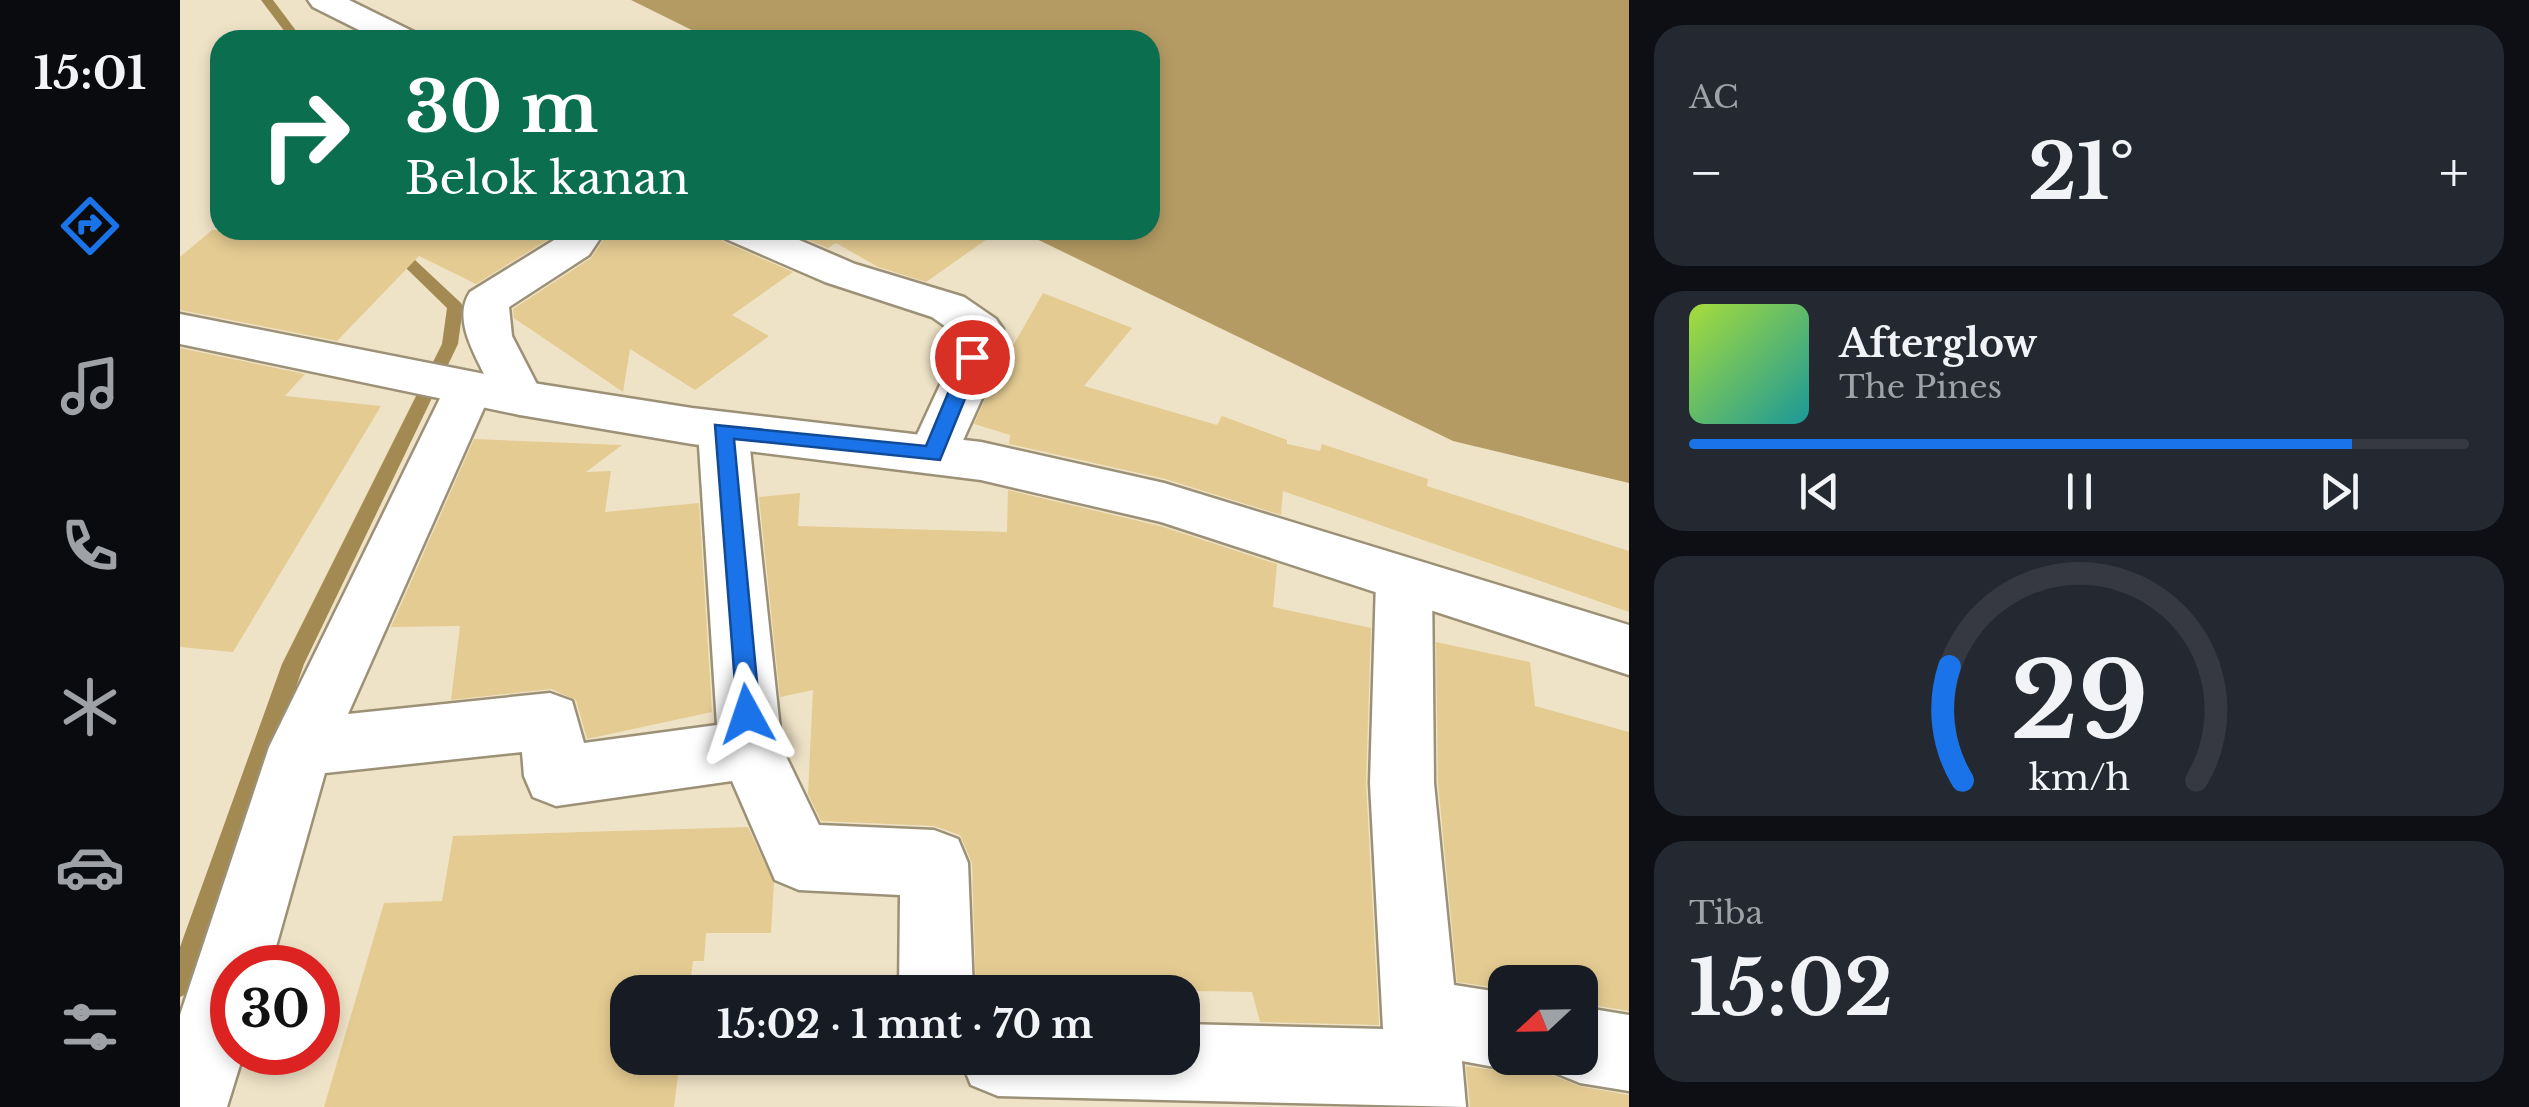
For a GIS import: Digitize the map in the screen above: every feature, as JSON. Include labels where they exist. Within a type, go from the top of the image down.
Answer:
[{"type":"street","points":[[324,0],[384,30]]},
{"type":"street","points":[[240,945],[302,747],[494,393],[486,302],[578,240]]},
{"type":"street","points":[[764,240],[840,273],[948,307],[980,329],[964,385],[933,454]]},
{"type":"street","points":[[180,329],[494,393],[723,430],[933,454],[1164,503],[1629,650]]},
{"type":"street","points":[[723,430],[750,750],[800,857],[934,863],[936,975]]},
{"type":"street","points":[[1404,581],[1402,784],[1422,1064]]},
{"type":"street","points":[[302,747],[550,721],[556,776],[750,750]]},
{"type":"street","points":[[188,1107],[210,1039]]},
{"type":"street","points":[[1200,1061],[1422,1064],[1488,1039]]},
{"type":"street","points":[[1598,1047],[1629,1053]]},
{"type":"shaded area","points":[[631,0],[1629,0],[1629,483],[1453,441],[1039,240],[1160,240],[1160,30],[692,30]]},
{"type":"building","points":[[210,232],[210,240],[548,240],[476,284],[419,256],[337,341],[180,310],[180,257]]},
{"type":"building","points":[[603,240],[723,240],[793,272],[732,315],[769,336],[695,390],[630,349],[623,392],[514,318],[513,309],[591,258]]},
{"type":"building","points":[[809,240],[986,240],[926,282],[878,267],[836,243],[828,248]]},
{"type":"building","points":[[1043,293],[1132,328],[1084,386],[1217,425],[1222,416],[1287,440],[1287,444],[1320,451],[1322,444],[1428,479],[1427,486],[1629,551],[1629,612],[1283,491],[1281,515],[1165,479],[1009,444],[1010,435],[974,424],[994,379]]},
{"type":"building","points":[[180,348],[305,374],[285,396],[381,406],[233,652],[180,647]]},
{"type":"building","points":[[474,439],[622,445],[586,472],[611,471],[605,512],[699,503],[712,712],[587,739],[576,700],[551,689],[451,700],[460,626],[391,627]]},
{"type":"building","points":[[1008,490],[1160,526],[1277,564],[1273,607],[1371,628],[1366,783],[1379,1025],[1260,1022],[1252,992],[1200,991],[1200,975],[975,975],[972,863],[960,835],[934,826],[821,821],[808,794],[813,690],[780,697],[759,497],[800,493],[798,526],[1007,532]]},
{"type":"building","points":[[1436,642],[1530,662],[1535,706],[1629,732],[1629,1011],[1598,1006],[1598,965],[1488,965],[1488,987],[1457,982],[1438,783]]},
{"type":"building","points":[[748,827],[774,883],[771,933],[706,933],[704,961],[693,961],[691,975],[610,975],[610,1075],[678,1075],[674,1107],[324,1107],[333,1075],[340,1075],[340,1053],[384,903],[442,901],[453,836]]},
{"type":"building","points":[[1466,1066],[1488,1069],[1488,1075],[1552,1075],[1579,1086],[1629,1095],[1629,1107],[1470,1107]]},
{"type":"waterway","points":[[267,0],[290,30]]},
{"type":"waterway","points":[[180,984],[293,664],[450,344],[455,307],[385,240]]},
{"type":"route","points":[[747,714],[723,430],[933,454],[964,385],[972,357]]}]
